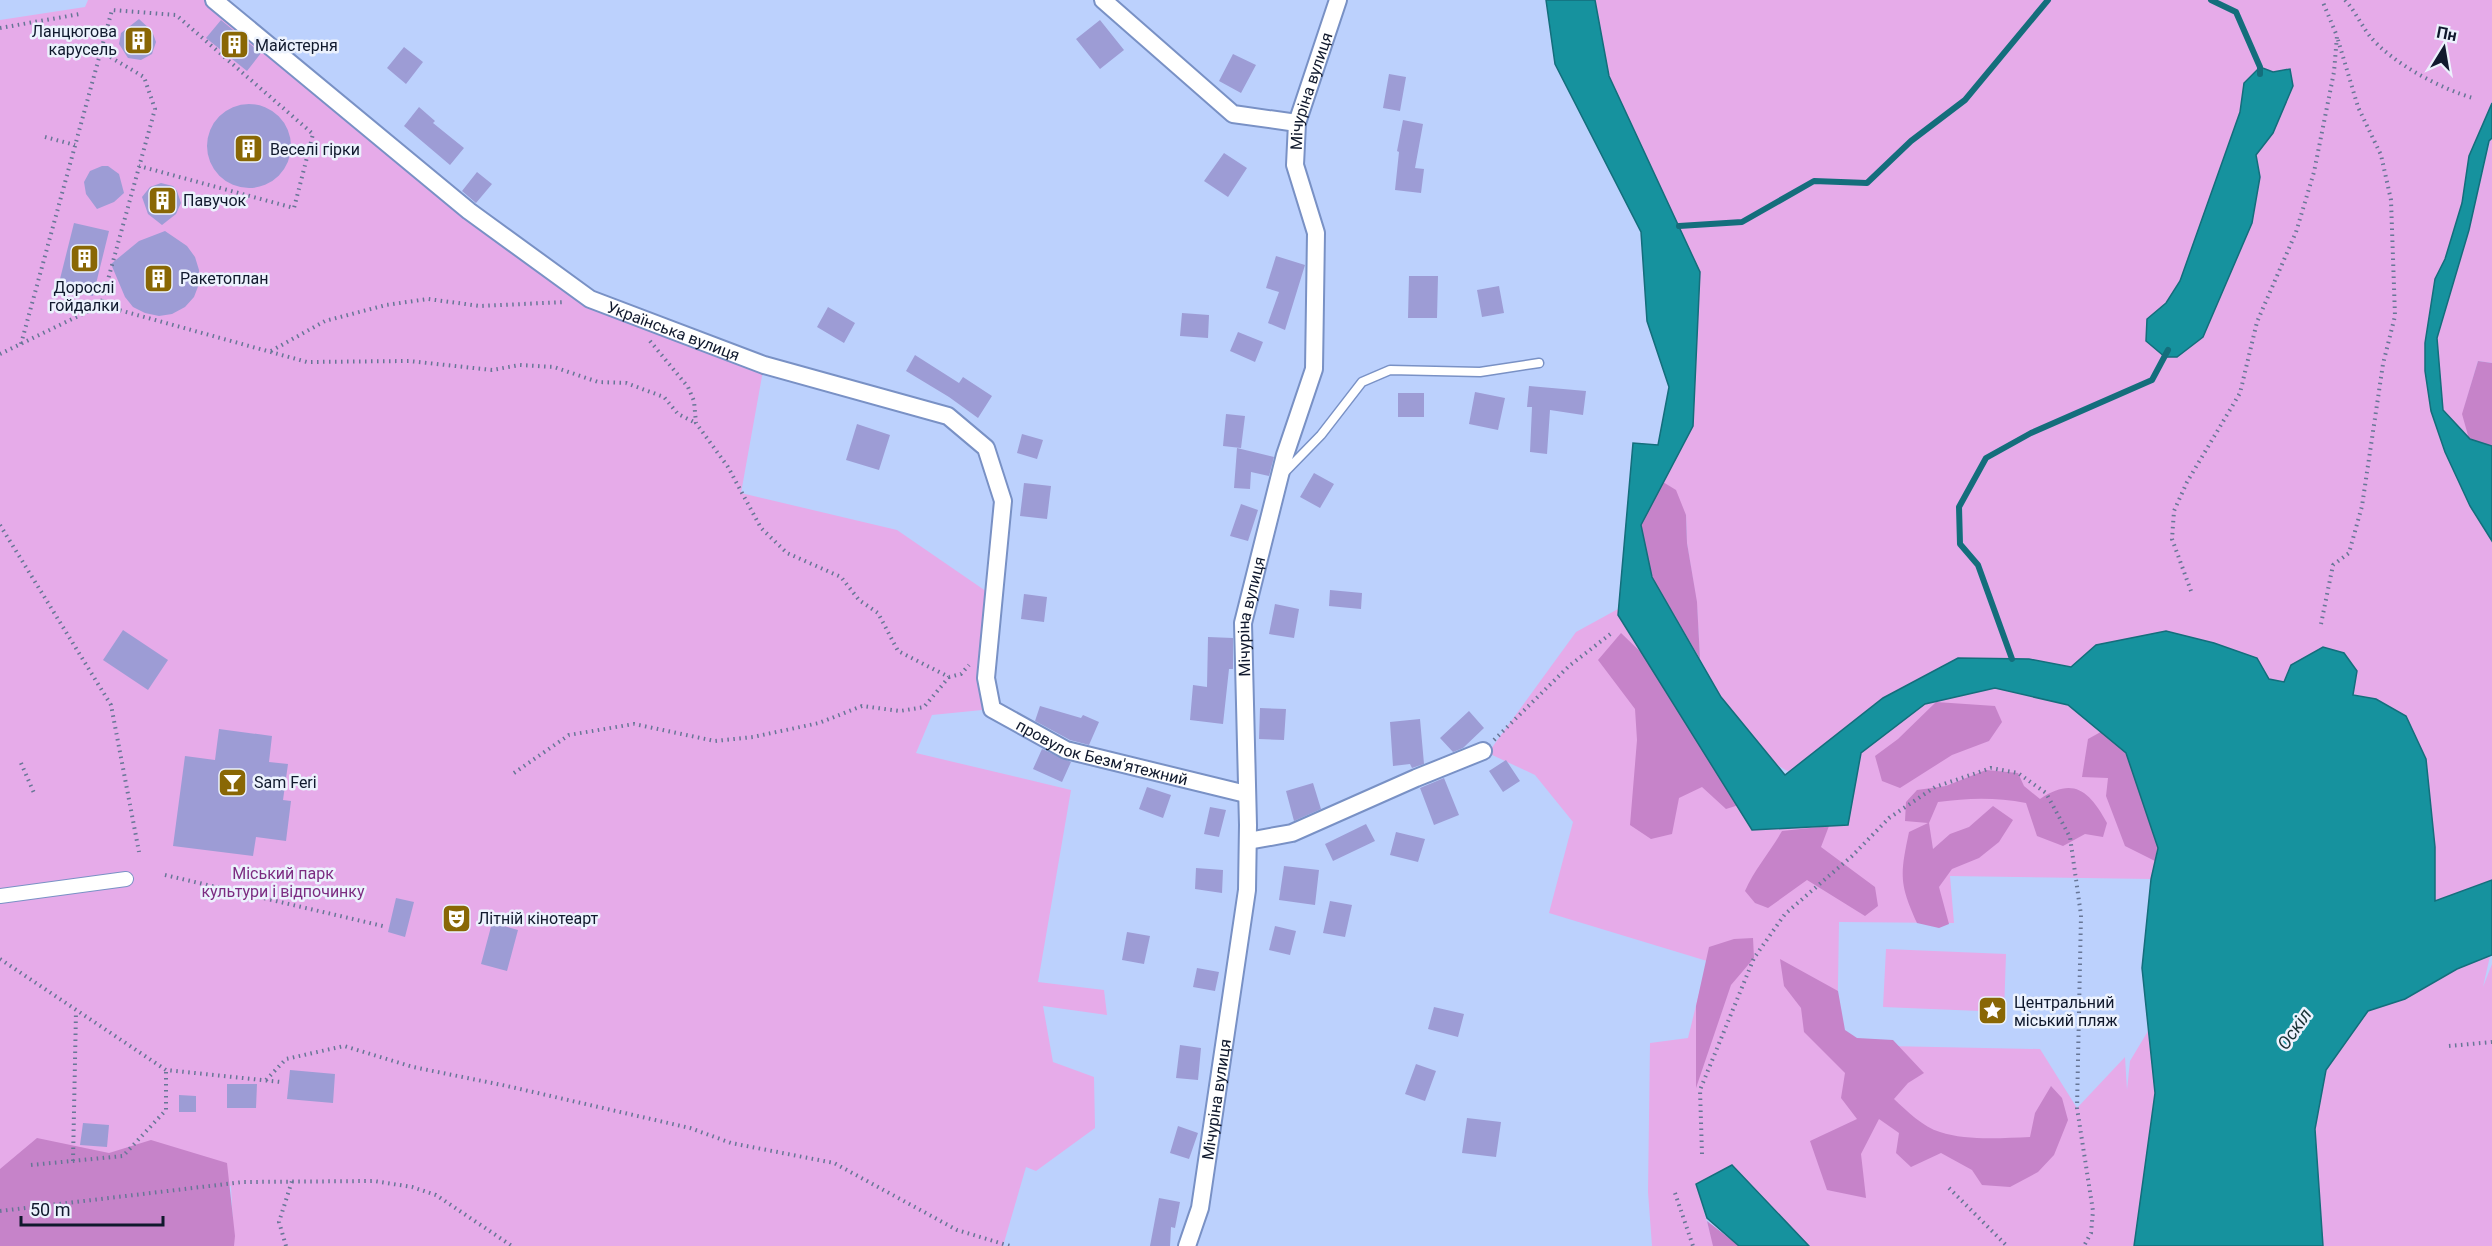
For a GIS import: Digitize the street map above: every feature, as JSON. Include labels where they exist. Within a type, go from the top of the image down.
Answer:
[{"type":"street","name":"Українська вулиця","points":[[214,0],[469,211],[590,299],[764,365],[948,416],[986,448],[1003,501],[986,678]]},
{"type":"street","points":[[1103,0],[1233,114],[1297,123]]},
{"type":"street","name":"Мічуріна вулиця","points":[[1187,1246],[1200,1208],[1247,890],[1244,623],[1279,478],[1314,369],[1316,233],[1295,165],[1297,123],[1338,0]]},
{"type":"street","name":"провулок Безм'ятежний","points":[[986,678],[992,709],[1066,750],[1246,794]]},
{"type":"street","points":[[1248,841],[1292,833],[1483,751]]},
{"type":"street","points":[[0,896],[126,879]]},
{"type":"lane","points":[[1279,478],[1322,435],[1362,382],[1390,370],[1480,372],[1539,363]]},
{"type":"path","points":[[2321,624],[2333,565],[2349,553],[2362,506],[2383,364],[2395,316],[2391,200],[2381,155],[2358,107],[2337,36],[2322,0]]},
{"type":"path","points":[[2345,0],[2354,9],[2370,36],[2409,69],[2452,92],[2473,98]]},
{"type":"path","points":[[21,344],[112,10],[176,15],[313,134],[294,208],[139,166]]},
{"type":"path","points":[[0,28],[80,14]]},
{"type":"path","points":[[2191,591],[2172,538],[2174,511],[2187,482],[2240,393],[2257,322],[2296,232],[2320,145],[2334,72],[2337,36]]},
{"type":"path","points":[[100,51],[144,77],[154,109],[101,305]]},
{"type":"path","points":[[45,137],[75,145]]},
{"type":"path","points":[[271,351],[325,321],[386,305],[428,299],[480,306],[590,299]]},
{"type":"path","points":[[0,354],[101,305],[307,362],[409,361],[492,370],[520,365],[555,367],[598,382],[626,383],[664,398],[678,414],[696,423],[728,467],[761,528],[787,553],[841,577],[859,600],[878,613],[898,651],[949,677]]},
{"type":"path","points":[[632,315],[645,336],[688,387],[694,401],[696,423]]},
{"type":"path","points":[[0,525],[111,705],[139,852]]},
{"type":"path","points":[[1483,751],[1569,666],[1613,633]]},
{"type":"path","points":[[514,773],[569,735],[634,724],[715,741],[753,737],[819,723],[862,706],[900,711],[924,707],[949,677],[961,674],[990,638]]},
{"type":"path","points":[[21,763],[33,793]]},
{"type":"path","points":[[1702,1154],[1700,1090],[1754,958],[1785,914],[1852,856],[1889,818],[1935,786],[1991,768],[2018,774],[2046,793],[2070,837],[2081,915],[2077,1108],[2093,1211],[2091,1233],[2084,1246]]},
{"type":"path","points":[[165,875],[387,927]]},
{"type":"path","points":[[0,959],[166,1070],[281,1082]]},
{"type":"path","points":[[73,1161],[76,1010]]},
{"type":"path","points":[[2449,1046],[2492,1042]]},
{"type":"path","points":[[267,1080],[286,1059],[344,1046],[413,1067],[690,1128],[731,1143],[834,1163],[957,1230],[1010,1246]]},
{"type":"path","points":[[31,1165],[123,1156],[166,1110],[166,1070]]},
{"type":"path","points":[[286,1246],[279,1222],[292,1181]]},
{"type":"path","points":[[0,1211],[243,1182],[374,1181],[412,1187],[436,1195],[512,1246]]},
{"type":"path","points":[[1948,1188],[2007,1246]]},
{"type":"path","points":[[1675,1193],[1694,1246]]},
{"type":"green space","name":"Міський парк культури і відпочинку","points":[[88,0],[207,0],[590,299],[764,365],[741,493],[897,530],[993,596],[992,709],[932,715],[916,753],[1071,790],[1038,982],[1104,990],[1107,1015],[1043,1006],[1053,1062],[1094,1077],[1095,1128],[1036,1171],[1026,1167],[1003,1246],[234,1246],[231,1186],[0,1212],[0,20],[85,7]]},
{"type":"green space","points":[[1595,0],[2492,0],[2492,103],[2469,156],[2462,203],[2445,259],[2435,279],[2425,343],[2425,371],[2431,411],[2445,452],[2470,506],[2492,541],[2492,880],[2433,904],[2435,847],[2425,759],[2406,716],[2376,699],[2352,694],[2357,671],[2354,667],[2284,682],[2096,645],[2071,667],[2029,659],[1883,701],[1789,772],[1777,765],[1721,697],[1700,659],[1697,606],[1687,543],[1686,515],[1660,483],[1700,272],[1609,76]]},
{"type":"green space","points":[[2492,138],[2492,363],[2478,361],[2464,409],[2470,439],[2443,410],[2437,338],[2469,230]]},
{"type":"green space","points":[[1618,609],[1752,830],[1848,825],[1861,753],[1925,704],[1995,688],[2068,705],[2126,753],[2158,848],[2151,879],[1950,876],[1954,923],[1839,922],[1837,1045],[2040,1049],[2077,1108],[2125,1057],[2127,1090],[2130,1061],[2148,1031],[2155,1093],[2134,1246],[1809,1246],[1732,1165],[1696,1184],[1714,1246],[1652,1246],[1648,1192],[1650,1043],[1688,1038],[1707,961],[1549,913],[1573,822],[1535,775],[1488,753],[1576,632]]},
{"type":"green space","points":[[1886,949],[2006,954],[2004,1012],[1883,1007]]},
{"type":"green space","points":[[2490,956],[2483,987],[2492,964],[2492,1246],[2323,1246],[2315,1129],[2326,1070],[2368,1011],[2405,999],[2457,969]]},
{"type":"shaded area","points":[[2478,361],[2492,363],[2492,446],[2469,439],[2462,414]]},
{"type":"shaded area","points":[[1663,482],[1676,490],[1686,515],[1687,543],[1697,602],[1700,659],[1652,577],[1639,522]]},
{"type":"shaded area","points":[[1621,633],[1650,661],[1742,804],[1726,809],[1702,787],[1679,798],[1672,834],[1651,839],[1630,825],[1637,740],[1635,709],[1598,660]]},
{"type":"shaded area","points":[[1936,702],[1995,706],[2002,722],[1989,741],[1952,755],[1900,788],[1882,781],[1875,756],[1898,739]]},
{"type":"shaded area","points":[[2108,728],[2126,753],[2159,835],[2155,861],[2125,846],[2106,796],[2108,778],[2082,777],[2088,739]]},
{"type":"shaded area","points":[[1986,770],[2018,773],[2024,786],[2040,799],[2062,789],[2079,790],[2094,802],[2107,823],[2103,837],[2085,834],[2063,846],[2037,836],[2026,803],[1982,799],[1938,802],[1929,823],[1933,849],[1950,834],[1969,827],[1993,806],[2013,820],[1999,842],[1979,858],[1952,869],[1939,887],[1949,924],[1939,928],[1917,923],[1904,888],[1904,859],[1909,832],[1928,823],[1905,821],[1906,802],[1917,790],[1946,786]]},
{"type":"shaded area","points":[[1829,826],[1821,847],[1875,887],[1878,906],[1865,916],[1807,880],[1768,908],[1755,903],[1745,891],[1782,831]]},
{"type":"shaded area","points":[[1753,938],[1754,958],[1731,985],[1696,1088],[1696,1006],[1709,947],[1734,939]]},
{"type":"shaded area","points":[[1780,959],[1838,991],[1845,1030],[1857,1038],[1893,1040],[1924,1073],[1908,1083],[1894,1099],[1934,1130],[1973,1138],[2030,1137],[2035,1113],[2051,1086],[2062,1098],[2068,1120],[2054,1155],[2038,1172],[2010,1187],[1982,1185],[1972,1170],[1941,1153],[1911,1167],[1896,1153],[1899,1133],[1879,1119],[1861,1154],[1866,1198],[1827,1190],[1810,1141],[1857,1119],[1841,1098],[1845,1073],[1804,1032],[1801,1008],[1784,986]]},
{"type":"shaded area","points":[[37,1138],[109,1153],[151,1140],[227,1163],[235,1236],[234,1246],[0,1246],[0,1169]]},
{"type":"shaded area","points":[[1707,1221],[1738,1245],[1739,1246],[1713,1246]]},
{"type":"water","name":"Оскіл","points":[[1546,0],[1595,0],[1609,76],[1700,272],[1693,426],[1641,525],[1652,577],[1721,697],[1785,775],[1883,698],[1958,658],[2029,659],[2071,667],[2096,645],[2166,631],[2214,643],[2257,658],[2269,679],[2284,682],[2291,665],[2323,647],[2344,653],[2357,671],[2353,695],[2376,699],[2406,716],[2426,759],[2435,847],[2435,901],[2492,880],[2492,955],[2457,969],[2405,999],[2368,1011],[2326,1070],[2315,1129],[2323,1246],[2134,1246],[2155,1093],[2142,968],[2151,879],[2158,848],[2126,753],[2068,705],[1995,688],[1925,704],[1861,753],[1848,825],[1752,830],[1618,615],[1633,443],[1658,445],[1669,387],[1647,321],[1641,232],[1555,64]]},
{"type":"water","points":[[2260,67],[2273,72],[2290,69],[2293,86],[2273,133],[2256,155],[2260,177],[2252,223],[2203,337],[2177,357],[2165,357],[2146,341],[2147,319],[2166,303],[2180,281],[2240,112],[2244,83]]},
{"type":"water","points":[[2492,103],[2492,138],[2489,141],[2469,230],[2437,338],[2443,410],[2470,439],[2492,446],[2492,541],[2470,506],[2445,452],[2431,411],[2425,371],[2425,343],[2435,279],[2445,259],[2462,203],[2469,156]]},
{"type":"water","points":[[1732,1165],[1809,1246],[1739,1246],[1707,1218],[1696,1184]]},
{"type":"building","name":"Ланцюгова карусель","points":[[139,19],[152,31],[156,42],[152,54],[141,60],[128,58],[119,44],[121,33]]},
{"type":"building","name":"Майстерня","points":[[221,20],[261,53],[247,71],[206,38]]},
{"type":"building","points":[[1100,20],[1124,50],[1100,69],[1076,39]]},
{"type":"building","points":[[404,47],[423,62],[406,84],[387,68]]},
{"type":"building","points":[[1233,54],[1256,65],[1241,93],[1219,81]]},
{"type":"building","points":[[1389,74],[1406,77],[1400,111],[1383,108]]},
{"type":"building","name":"Веселі гірки","points":[[249,104],[272,111],[284,123],[291,146],[284,169],[272,181],[249,188],[226,181],[214,169],[207,146],[214,123],[226,111]]},
{"type":"building","points":[[419,107],[435,121],[433,123],[464,148],[450,165],[404,126]]},
{"type":"building","points":[[1403,120],[1423,124],[1415,168],[1424,169],[1421,193],[1395,190],[1399,152],[1397,151]]},
{"type":"building","points":[[1224,153],[1247,168],[1228,197],[1204,181]]},
{"type":"building","points":[[108,166],[119,174],[124,193],[114,202],[97,209],[86,194],[84,182],[90,171]]},
{"type":"building","points":[[477,172],[492,184],[476,203],[462,191]]},
{"type":"building","name":"Павучок","points":[[161,183],[173,186],[181,203],[176,214],[162,225],[148,214],[142,197],[150,187]]},
{"type":"building","name":"Дорослі гойдалки","points":[[74,223],[109,231],[93,296],[58,287]]},
{"type":"building","name":"Ракетоплан","points":[[165,231],[187,246],[195,257],[199,270],[199,284],[194,297],[185,307],[172,314],[159,316],[133,307],[125,297],[111,264],[139,241]]},
{"type":"building","points":[[1276,256],[1305,265],[1285,330],[1268,323],[1279,292],[1266,288]]},
{"type":"building","points":[[1409,276],[1438,276],[1437,318],[1408,318]]},
{"type":"building","points":[[1499,286],[1504,313],[1482,317],[1477,290]]},
{"type":"building","points":[[828,307],[855,323],[844,343],[817,327]]},
{"type":"building","points":[[1182,313],[1209,315],[1208,338],[1180,336]]},
{"type":"building","points":[[1238,332],[1263,342],[1255,362],[1230,351]]},
{"type":"building","points":[[915,355],[959,383],[963,377],[992,396],[978,418],[906,371]]},
{"type":"building","points":[[1529,386],[1586,391],[1583,415],[1550,410],[1547,454],[1530,452],[1532,407],[1527,407]]},
{"type":"building","points":[[1475,392],[1505,398],[1498,430],[1469,424]]},
{"type":"building","points":[[1398,393],[1424,393],[1424,417],[1398,417]]},
{"type":"building","points":[[1226,414],[1245,416],[1241,448],[1223,446]]},
{"type":"building","points":[[857,424],[890,435],[879,470],[846,460]]},
{"type":"building","points":[[1022,434],[1043,440],[1037,459],[1017,453]]},
{"type":"building","points":[[1237,448],[1274,457],[1269,476],[1251,472],[1250,489],[1234,488]]},
{"type":"building","points":[[1314,473],[1334,484],[1320,508],[1300,497]]},
{"type":"building","points":[[1024,483],[1051,486],[1047,519],[1020,516]]},
{"type":"building","points":[[1241,504],[1258,510],[1248,541],[1230,536]]},
{"type":"building","points":[[1330,590],[1362,593],[1361,609],[1329,606]]},
{"type":"building","points":[[1024,594],[1047,597],[1044,622],[1021,619]]},
{"type":"building","points":[[1275,604],[1299,609],[1294,638],[1269,634]]},
{"type":"building","points":[[123,630],[168,660],[148,690],[103,660]]},
{"type":"building","points":[[1208,637],[1233,638],[1233,669],[1229,669],[1223,724],[1190,720],[1193,685],[1207,687]]},
{"type":"building","points":[[1040,706],[1081,718],[1083,715],[1099,722],[1089,745],[1070,740],[1035,721]]},
{"type":"building","points":[[1260,708],[1286,709],[1284,740],[1259,739]]},
{"type":"building","points":[[1469,711],[1484,728],[1463,748],[1453,752],[1440,738]]},
{"type":"building","points":[[1420,719],[1424,764],[1412,768],[1410,764],[1393,766],[1390,722]]},
{"type":"building","name":"Sam Feri","points":[[219,729],[272,736],[269,762],[288,764],[283,800],[291,801],[286,841],[256,837],[253,856],[173,846],[185,756],[215,760]]},
{"type":"building","points":[[1042,749],[1071,762],[1062,782],[1033,769]]},
{"type":"building","points":[[1506,760],[1520,781],[1503,792],[1489,771]]},
{"type":"building","points":[[1444,778],[1459,815],[1434,825],[1420,788]]},
{"type":"building","points":[[1313,783],[1321,809],[1294,821],[1286,791]]},
{"type":"building","points":[[1147,787],[1171,795],[1163,818],[1139,809]]},
{"type":"building","points":[[1210,807],[1226,810],[1219,837],[1204,834]]},
{"type":"building","points":[[1366,824],[1375,841],[1333,861],[1325,844]]},
{"type":"building","points":[[1396,832],[1425,839],[1418,862],[1390,855]]},
{"type":"building","points":[[1284,866],[1319,870],[1315,905],[1279,900]]},
{"type":"building","points":[[1196,868],[1223,870],[1222,893],[1195,889]]},
{"type":"building","points":[[396,898],[414,902],[405,937],[388,932]]},
{"type":"building","points":[[1330,901],[1352,905],[1345,937],[1323,933]]},
{"type":"building","points":[[492,923],[518,930],[507,971],[481,964]]},
{"type":"building","points":[[1275,926],[1296,931],[1290,955],[1269,950]]},
{"type":"building","points":[[1127,932],[1150,936],[1144,964],[1122,960]]},
{"type":"building","points":[[1197,968],[1219,972],[1215,991],[1193,987]]},
{"type":"building","points":[[1434,1007],[1464,1014],[1458,1037],[1428,1029]]},
{"type":"building","points":[[1180,1045],[1201,1048],[1198,1080],[1176,1078]]},
{"type":"building","points":[[1416,1064],[1436,1071],[1425,1101],[1405,1094]]},
{"type":"building","points":[[290,1070],[335,1074],[333,1103],[287,1099]]},
{"type":"building","points":[[227,1084],[257,1084],[256,1108],[227,1108]]},
{"type":"building","points":[[179,1095],[196,1096],[196,1112],[179,1112]]},
{"type":"building","points":[[1467,1118],[1501,1122],[1496,1157],[1462,1153]]},
{"type":"building","points":[[83,1123],[109,1125],[107,1147],[80,1145]]},
{"type":"building","points":[[1178,1126],[1198,1133],[1189,1159],[1170,1153]]},
{"type":"building","points":[[1159,1198],[1180,1202],[1175,1228],[1171,1227],[1170,1246],[1150,1246]]},
{"type":"waterway","points":[[1679,226],[1742,222],[1814,181],[1867,183],[1911,141],[1965,100],[2048,0]]},
{"type":"waterway","points":[[2211,0],[2236,12],[2260,67],[2260,74]]},
{"type":"waterway","points":[[2012,659],[1978,565],[1960,544],[1959,507],[1986,458],[2031,433],[2152,380],[2168,350]]},
{"type":"place","name":"Ланцюгова карусель","points":[[138,40]]},
{"type":"place","name":"Майстерня","points":[[234,45]]},
{"type":"place","name":"Веселі гірки","points":[[249,149]]},
{"type":"place","name":"Павучок","points":[[162,200]]},
{"type":"place","name":"Дорослі гойдалки","points":[[84,259]]},
{"type":"place","name":"Ракетоплан","points":[[159,278]]},
{"type":"place","name":"Sam Feri","points":[[233,782]]},
{"type":"place","name":"Літній кінотеарт","points":[[457,918]]},
{"type":"place","name":"Центральний міський пляж","points":[[1993,1011]]}]
